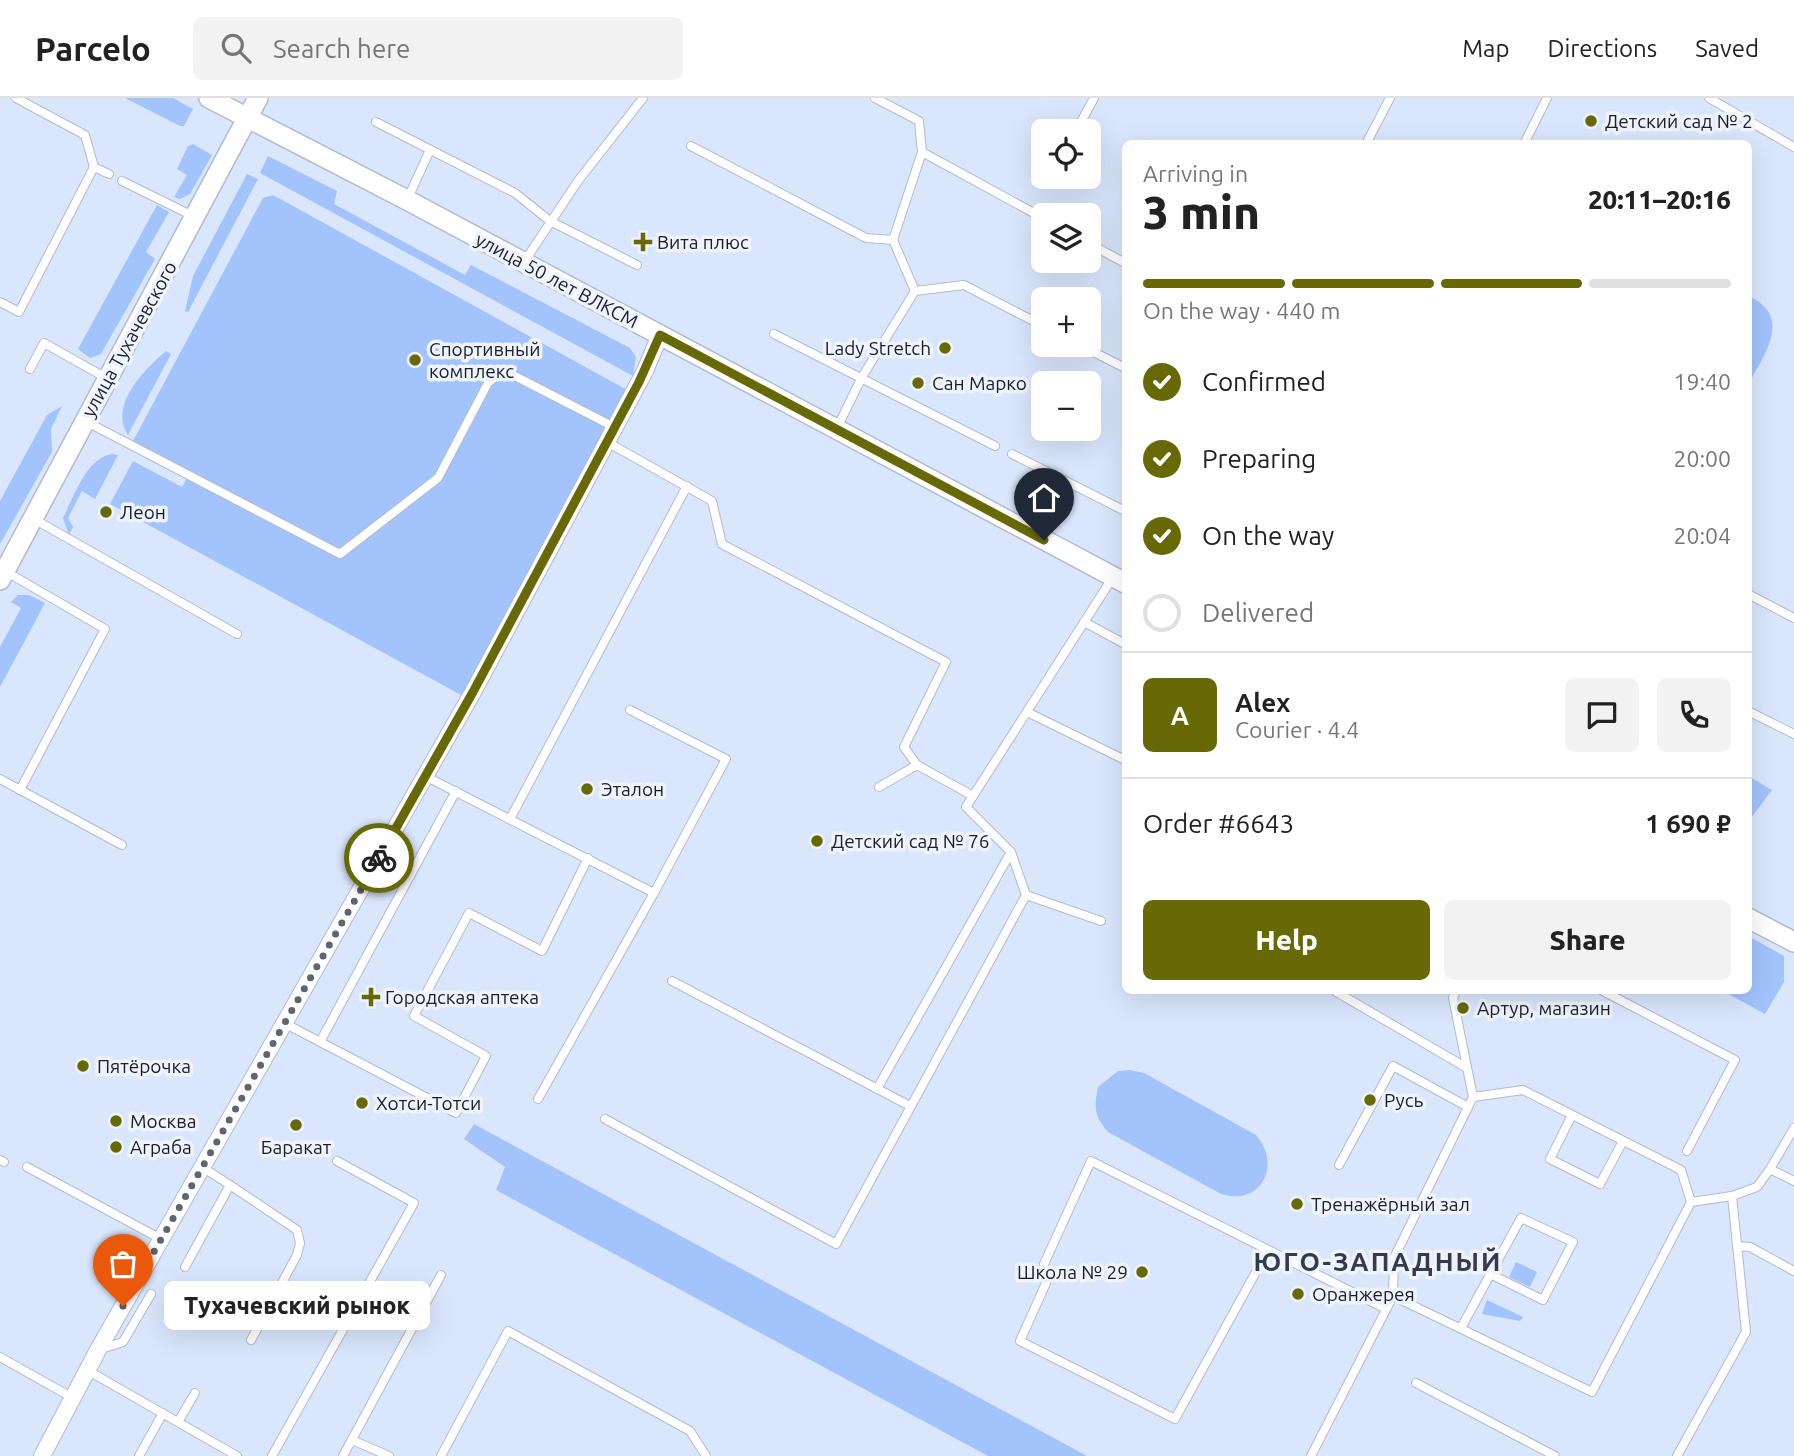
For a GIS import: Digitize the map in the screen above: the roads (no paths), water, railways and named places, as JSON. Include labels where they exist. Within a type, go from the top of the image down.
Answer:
[{"type":"street","name":"улица 50 лет ВЛКСМ","points":[[209,98],[407,200],[1119,580]]},
{"type":"street","name":"улица Тухачевского","points":[[3,568],[108,379],[258,98]]},
{"type":"street","points":[[41,1456],[98,1350],[425,776],[611,435],[660,335]]},
{"type":"street","points":[[1752,920],[1794,942]]},
{"type":"lane","points":[[0,302],[19,312],[93,167],[85,135],[16,98]]},
{"type":"lane","points":[[524,262],[550,221],[643,98]]},
{"type":"lane","points":[[876,98],[919,121],[922,152],[893,240],[915,290]]},
{"type":"lane","points":[[1083,119],[1094,98]]},
{"type":"lane","points":[[1368,140],[1390,98]]},
{"type":"lane","points":[[1526,140],[1547,98]]},
{"type":"lane","points":[[1709,98],[1794,147]]},
{"type":"lane","points":[[376,122],[515,193],[550,221],[637,265]]},
{"type":"lane","points":[[691,146],[866,238],[893,240]]},
{"type":"lane","points":[[407,200],[429,150]]},
{"type":"lane","points":[[922,152],[1031,211]]},
{"type":"lane","points":[[93,167],[109,174]]},
{"type":"lane","points":[[122,181],[195,218]]},
{"type":"lane","points":[[1101,250],[1122,261]]},
{"type":"lane","points":[[915,290],[964,285],[1031,320]]},
{"type":"lane","points":[[837,428],[862,377],[915,290]]},
{"type":"lane","points":[[774,334],[995,446]]},
{"type":"lane","points":[[30,369],[44,343],[108,379]]},
{"type":"lane","points":[[1101,356],[1122,366]]},
{"type":"lane","points":[[85,421],[340,554],[438,478],[488,383],[498,375],[509,373],[712,501],[722,544],[946,663],[904,747],[917,765],[973,796]]},
{"type":"lane","points":[[1012,454],[1122,509]]},
{"type":"lane","points":[[510,819],[687,486]]},
{"type":"lane","points":[[32,519],[237,634]]},
{"type":"lane","points":[[3,568],[105,629],[20,790]]},
{"type":"lane","points":[[605,1119],[836,1244],[1026,895],[1010,852],[966,807],[1084,622],[1119,580]]},
{"type":"lane","points":[[1752,596],[1794,618]]},
{"type":"lane","points":[[1084,622],[1122,642]]},
{"type":"lane","points":[[538,1100],[726,759],[630,710]]},
{"type":"lane","points":[[1027,712],[1122,759]]},
{"type":"lane","points":[[1752,713],[1794,734]]},
{"type":"lane","points":[[879,787],[917,765]]},
{"type":"lane","points":[[425,776],[654,892]]},
{"type":"lane","points":[[0,779],[122,845]]},
{"type":"lane","points":[[320,1042],[456,791]]},
{"type":"lane","points":[[877,1089],[1010,852]]},
{"type":"lane","points":[[285,1023],[456,1113],[486,1055],[414,1016],[469,913],[542,951],[588,858]]},
{"type":"lane","points":[[1026,895],[1101,921]]},
{"type":"lane","points":[[672,981],[910,1106]]},
{"type":"lane","points":[[1340,994],[1467,1068]]},
{"type":"lane","points":[[1311,1456],[1393,1296],[1394,1258],[1473,1097],[1452,998],[1454,994]]},
{"type":"lane","points":[[1609,994],[1735,1060],[1688,1151]]},
{"type":"lane","points":[[1339,1165],[1393,1066],[1468,1107]]},
{"type":"lane","points":[[1393,1296],[1592,1392],[1691,1202],[1681,1170],[1522,1090],[1473,1097]]},
{"type":"lane","points":[[1572,1115],[1550,1158],[1570,1169],[1600,1184],[1623,1141]]},
{"type":"lane","points":[[1691,1202],[1732,1196],[1757,1187],[1794,1128]]},
{"type":"lane","points":[[272,1456],[414,1203],[337,1161]]},
{"type":"lane","points":[[1268,1250],[1175,1419],[1020,1341],[1046,1283],[1044,1264],[1091,1161],[1386,1309]]},
{"type":"lane","points":[[27,1167],[161,1239]]},
{"type":"lane","points":[[202,1167],[297,1230],[300,1243],[297,1255],[251,1340]]},
{"type":"lane","points":[[1770,1169],[1794,1181]]},
{"type":"lane","points":[[185,1267],[230,1185]]},
{"type":"lane","points":[[1678,1456],[1746,1332],[1732,1196]]},
{"type":"lane","points":[[1461,1328],[1490,1274],[1521,1217],[1573,1242],[1543,1300],[1490,1274]]},
{"type":"lane","points":[[1737,1246],[1750,1247],[1794,1271]]},
{"type":"lane","points":[[344,1456],[441,1275]]},
{"type":"lane","points":[[98,1350],[123,1342],[151,1294]]},
{"type":"lane","points":[[441,1456],[508,1331],[690,1431],[704,1456]]},
{"type":"lane","points":[[0,1357],[73,1398]]},
{"type":"lane","points":[[87,1370],[237,1456]]},
{"type":"lane","points":[[1416,1383],[1555,1456]]},
{"type":"lane","points":[[178,1423],[195,1393]]},
{"type":"lane","points":[[139,1456],[163,1413]]},
{"type":"lane","points":[[352,1440],[389,1456]]},
{"type":"place","name":"Детский сад № 2","points":[[1591,121]]},
{"type":"place","name":"Вита плюс","points":[[643,242]]},
{"type":"place","name":"Lady Stretch","points":[[945,348]]},
{"type":"place","name":"Спортивный комплекс","points":[[415,360]]},
{"type":"place","name":"Сан Марко","points":[[918,383]]},
{"type":"place","name":"Леон","points":[[106,512]]},
{"type":"place","name":"Эталон","points":[[587,789]]},
{"type":"place","name":"Детский сад № 76","points":[[817,841]]},
{"type":"place","name":"Городская аптека","points":[[371,997]]},
{"type":"place","name":"Артур, магазин","points":[[1463,1008]]},
{"type":"place","name":"Пятёрочка","points":[[83,1066]]},
{"type":"place","name":"Русь","points":[[1370,1100]]},
{"type":"place","name":"Хотси-Тотси","points":[[362,1103]]},
{"type":"place","name":"Москва","points":[[116,1121]]},
{"type":"place","name":"Баракат","points":[[296,1125]]},
{"type":"place","name":"Аграба","points":[[116,1147]]},
{"type":"place","name":"Тренажёрный зал","points":[[1297,1204]]},
{"type":"place","name":"Школа № 29","points":[[1142,1272]]},
{"type":"place","name":"Оранжерея","points":[[1298,1294]]},
{"type":"place","name":"Тухачевский рынок","points":[[123,1306]]},
{"type":"district","name":"ЮГО-ЗАПАДНЫЙ","points":[[1378,1262]]}]
